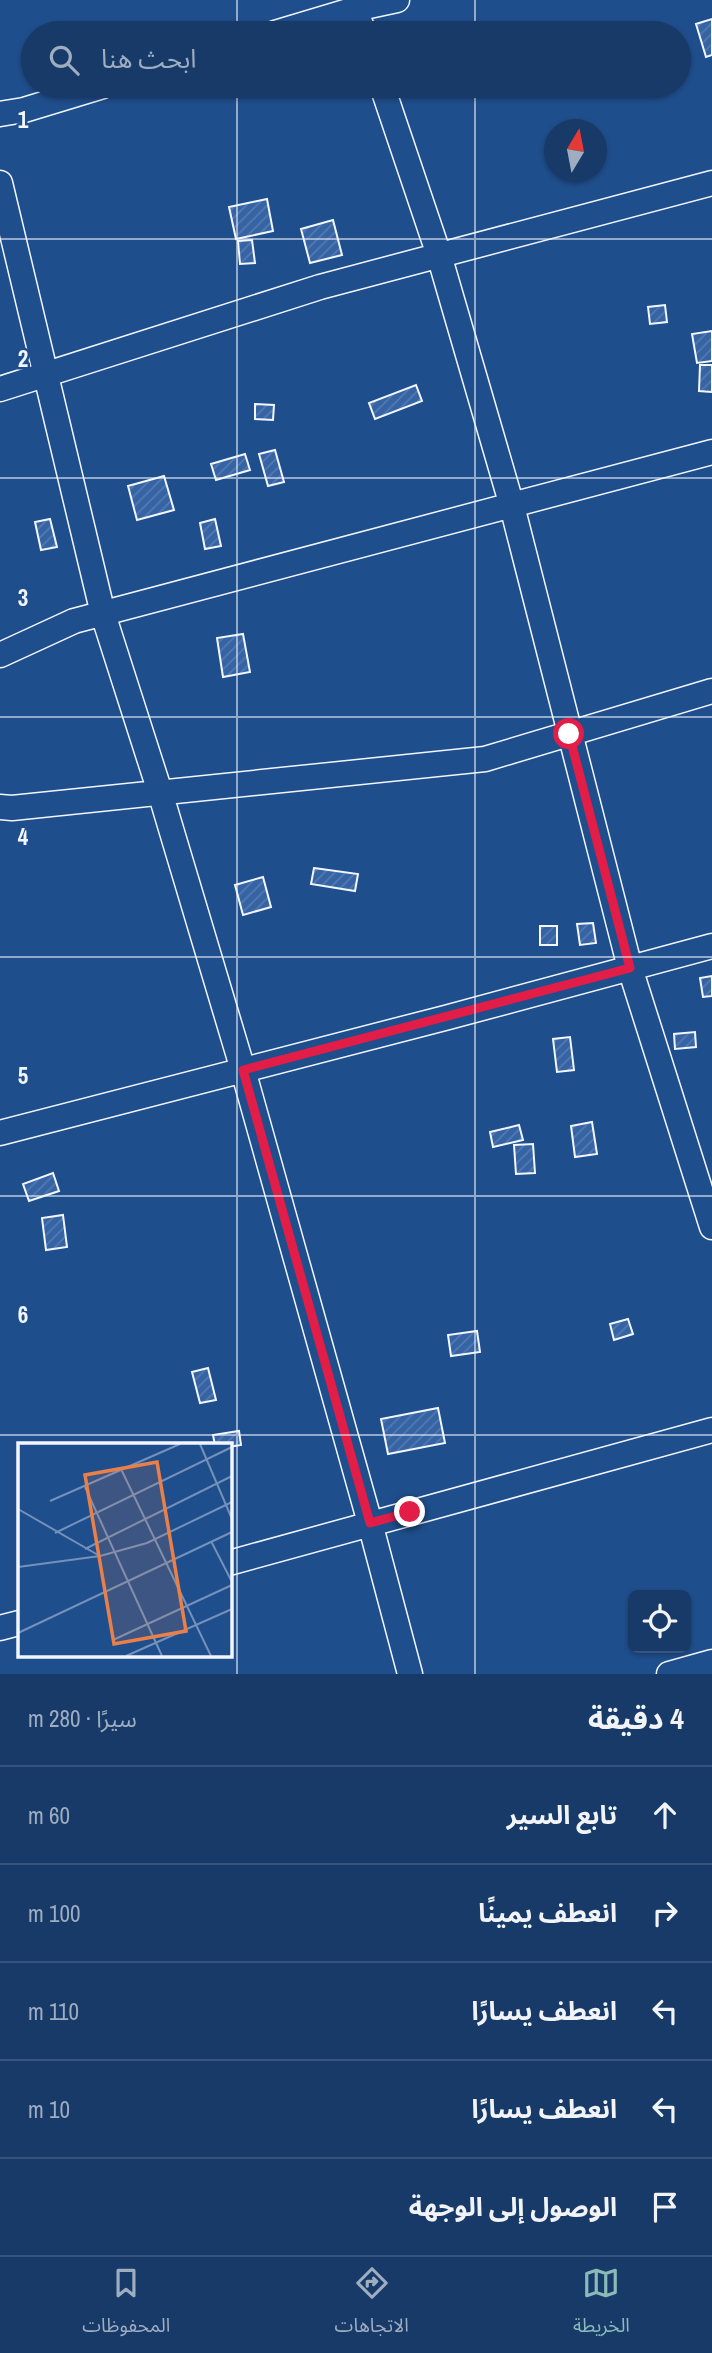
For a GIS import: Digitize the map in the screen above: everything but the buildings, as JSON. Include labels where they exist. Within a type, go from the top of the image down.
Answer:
[{"type":"street","points":[[315,21],[397,0]]},
{"type":"street","points":[[355,9],[360,21]]},
{"type":"street","points":[[0,114],[64,98]]},
{"type":"street","points":[[386,98],[439,255],[512,506],[630,968],[712,1227]]},
{"type":"street","points":[[0,183],[103,614],[160,792],[243,1070],[410,1674]]},
{"type":"street","points":[[0,389],[320,287],[712,183]]},
{"type":"street","points":[[0,655],[74,621],[712,452]]},
{"type":"street","points":[[4,805],[485,759],[712,691]]},
{"type":"street","points":[[0,1133],[712,946]]},
{"type":"street","points":[[231,1562],[712,1430]]},
{"type":"street","points":[[0,1628],[18,1623]]},
{"type":"street","points":[[669,1674],[712,1662]]},
{"type":"route","points":[[410,1512],[370,1523],[243,1070],[630,968],[569,734]]}]
